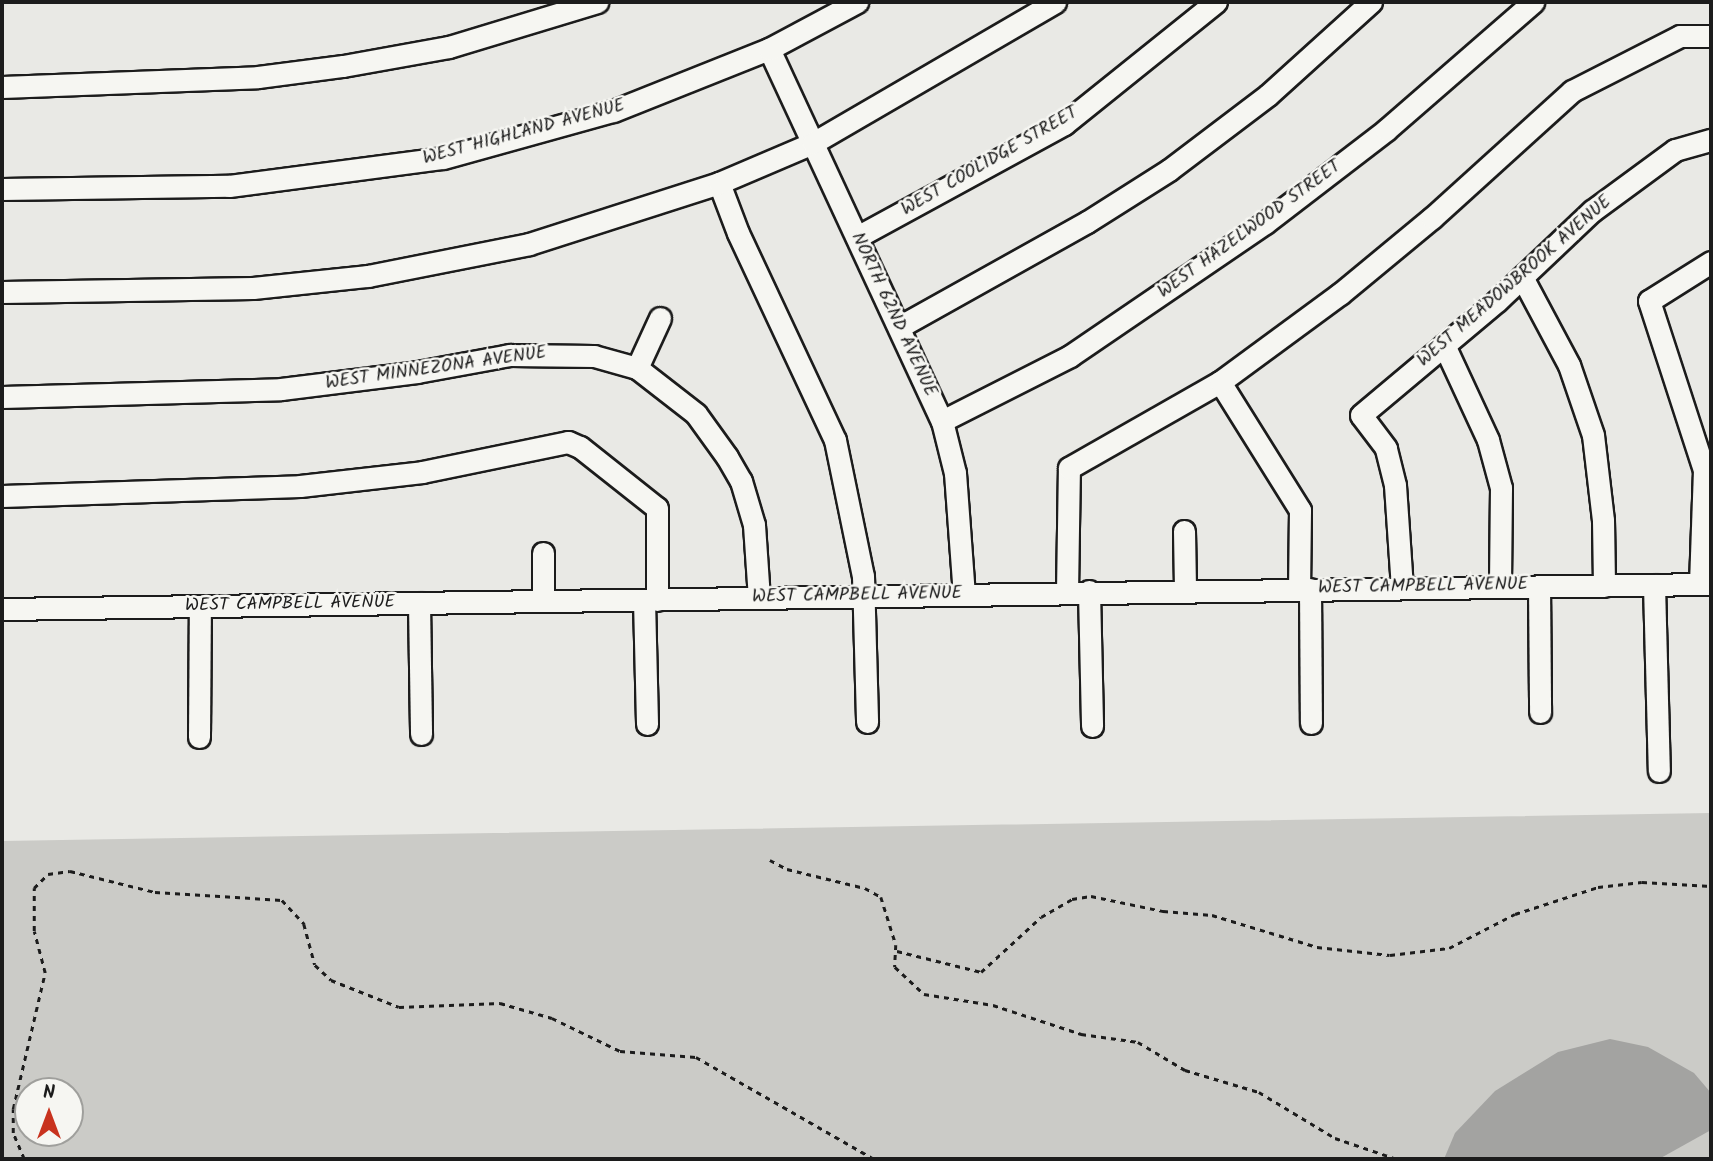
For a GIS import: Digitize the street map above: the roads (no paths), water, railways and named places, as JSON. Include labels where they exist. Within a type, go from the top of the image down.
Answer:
[{"type":"street","points":[[2,87],[244,78],[331,67],[449,47],[597,2]]},
{"type":"street","name":"WEST HIGHLAND AVENUE","points":[[2,189],[229,186],[443,158],[613,111],[769,49],[857,2]]},
{"type":"street","points":[[2,292],[144,293],[368,276],[529,244],[719,183],[813,143],[1055,2]]},
{"type":"street","name":"WEST COOLIDGE STREET","points":[[857,237],[1064,124],[1216,2]]},
{"type":"street","points":[[899,327],[1076,228],[1169,170],[1268,95],[1371,2]]},
{"type":"street","name":"WEST HAZELWOOD STREET","points":[[942,421],[1070,356],[1265,223],[1386,130],[1533,2]]},
{"type":"street","points":[[1067,592],[1069,468],[1220,382],[1340,294],[1432,218],[1572,91],[1680,36],[1711,36]]},
{"type":"street","name":"NORTH 62ND AVENUE","points":[[769,49],[942,421],[956,473],[964,595]]},
{"type":"street","name":"WEST MEADOWBROOK AVENUE","points":[[1402,588],[1395,485],[1385,448],[1361,415],[1522,277],[1592,211],[1675,150],[1711,140]]},
{"type":"street","points":[[719,183],[835,440],[865,596],[867,722]]},
{"type":"street","points":[[1705,584],[1708,470],[1649,301],[1711,262]]},
{"type":"street","points":[[1522,277],[1569,365],[1593,435],[1603,520],[1604,586]]},
{"type":"street","points":[[637,368],[660,318]]},
{"type":"street","points":[[1444,345],[1488,440],[1501,488],[1500,587]]},
{"type":"street","name":"WEST MINNEZONA AVENUE","points":[[2,397],[281,389],[549,352],[594,356],[637,368],[696,414],[741,481],[754,525],[759,598]]},
{"type":"street","points":[[1220,382],[1300,510],[1311,723]]},
{"type":"street","points":[[2,496],[300,486],[422,472],[568,442],[580,447],[657,509],[647,724]]},
{"type":"street","points":[[1184,531],[1185,590]]},
{"type":"street","points":[[543,553],[543,600]]},
{"type":"street","name":"WEST CAMPBELL AVENUE","points":[[2,609],[1705,584]]},
{"type":"street","points":[[1654,585],[1659,771]]},
{"type":"street","points":[[1539,586],[1540,712]]},
{"type":"street","points":[[1089,591],[1091,726]]},
{"type":"street","points":[[419,603],[421,734]]},
{"type":"street","points":[[199,737],[200,607]]}]
